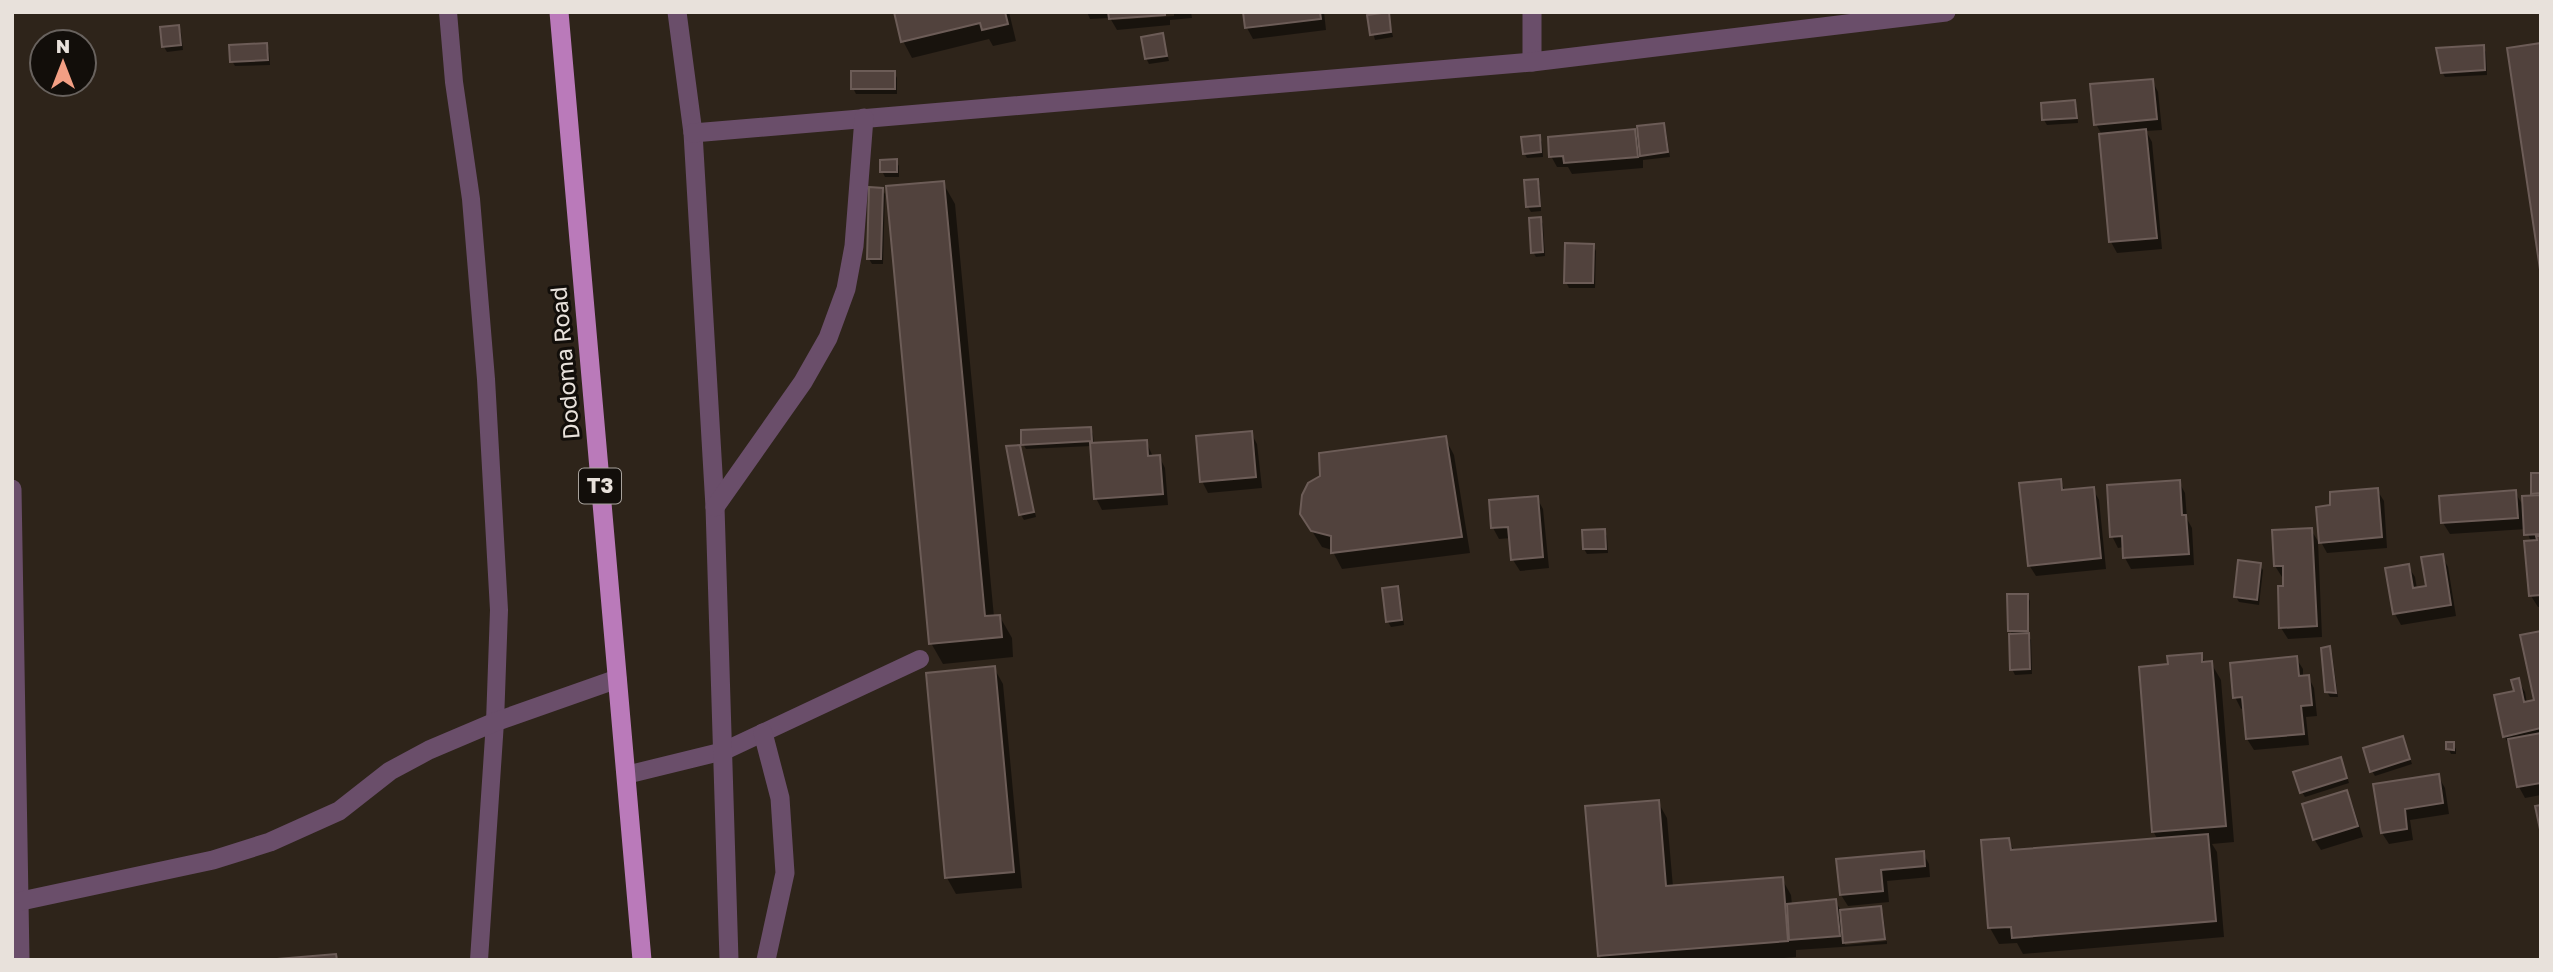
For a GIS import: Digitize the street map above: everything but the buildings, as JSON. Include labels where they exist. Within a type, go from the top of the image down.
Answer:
[{"type":"highway","name":"Dodoma Road","points":[[559,12],[642,960]]},
{"type":"street","points":[[677,12],[693,133],[715,507],[729,960]]},
{"type":"street","points":[[1532,12],[1532,62]]},
{"type":"street","points":[[693,133],[1532,62],[1946,12]]},
{"type":"street","points":[[715,507],[803,382],[828,338],[846,289],[854,246],[864,118]]},
{"type":"street","points":[[12,489],[15,903],[20,960]]},
{"type":"street","points":[[15,903],[213,860],[270,842],[340,811],[390,771],[429,750],[495,722],[617,679]]},
{"type":"street","points":[[763,733],[780,798],[785,873],[766,960]]},
{"type":"lane","points":[[448,12],[454,82],[471,199],[486,379],[499,610],[480,960]]},
{"type":"lane","points":[[626,775],[724,751],[920,659]]}]
